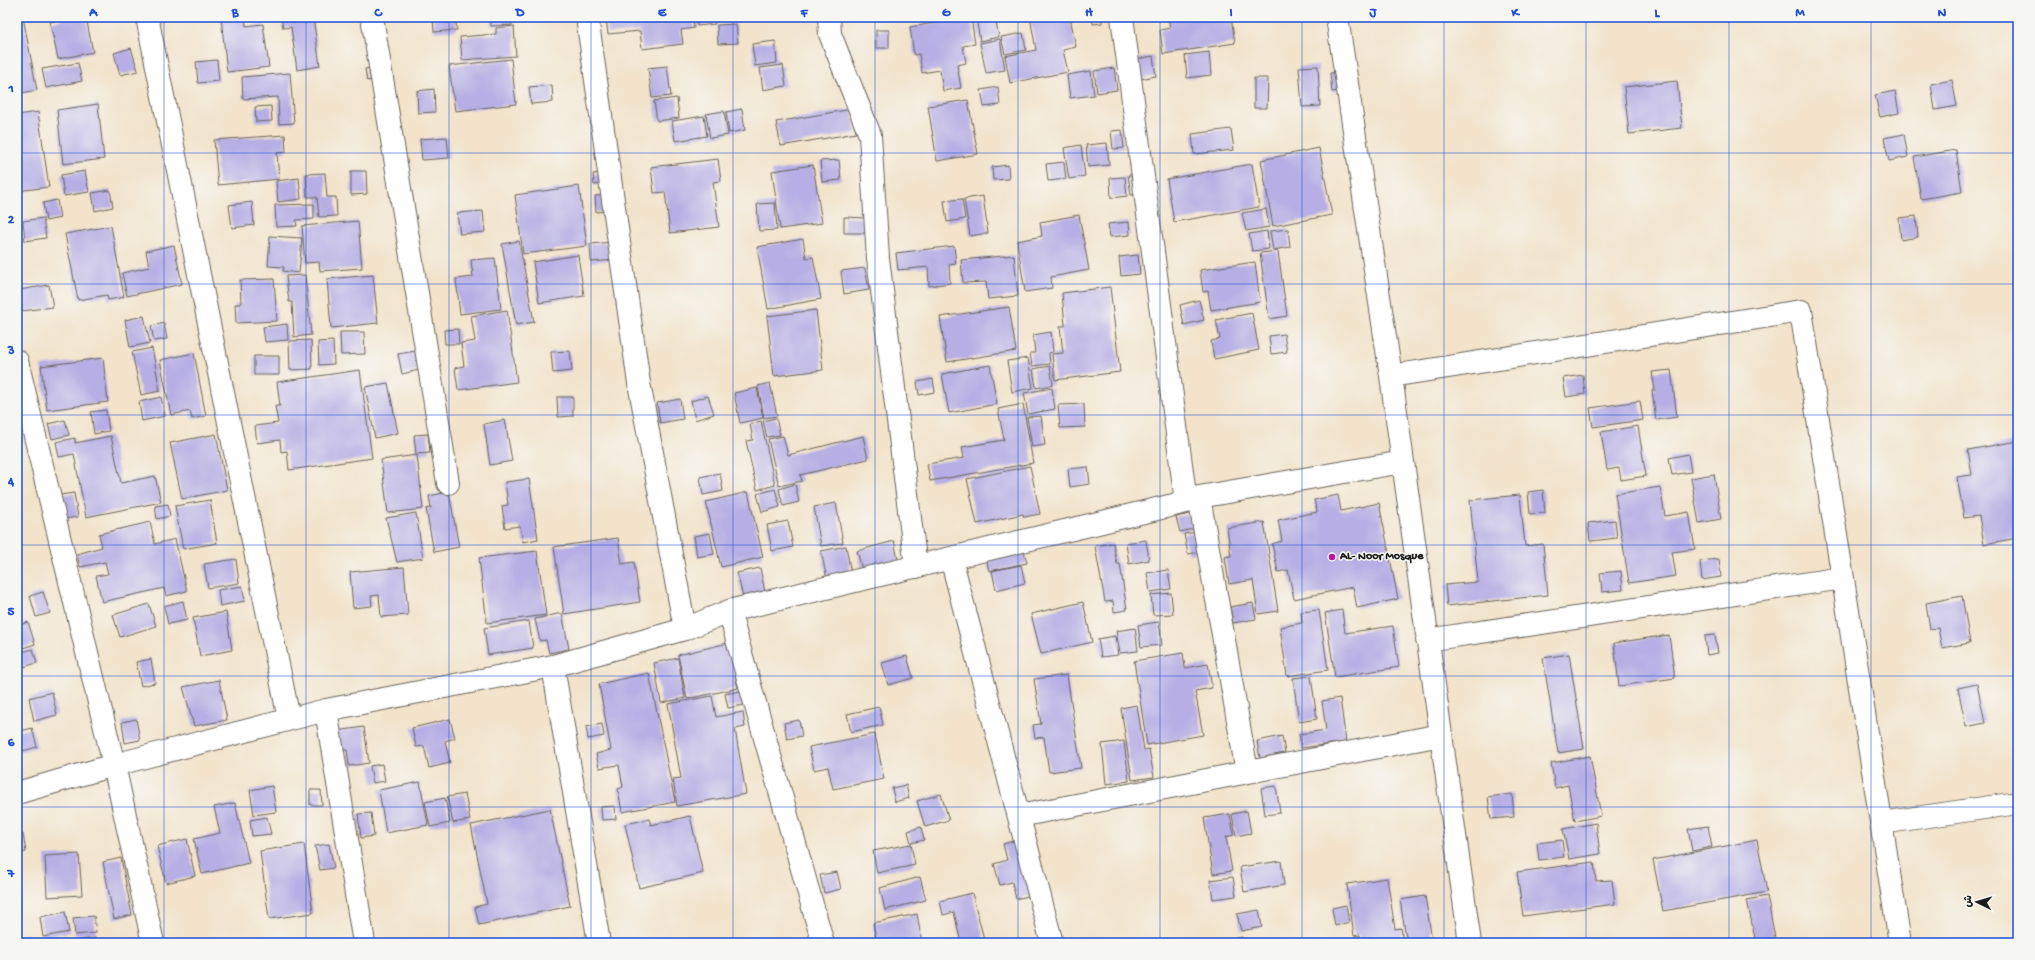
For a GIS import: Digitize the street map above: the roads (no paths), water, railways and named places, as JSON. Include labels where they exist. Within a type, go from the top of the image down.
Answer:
[{"type":"street","points":[[147,17],[289,719]]},
{"type":"street","points":[[372,17],[448,483]]},
{"type":"street","points":[[587,17],[639,383],[684,629]]},
{"type":"street","points":[[829,17],[830,34],[870,135],[878,258],[916,567]]},
{"type":"street","points":[[1122,17],[1193,499],[1248,772]]},
{"type":"street","points":[[1337,17],[1391,376],[1470,943]]},
{"type":"street","points":[[1391,376],[1801,311],[1900,943]]},
{"type":"street","points":[[17,361],[114,765],[153,943]]},
{"type":"street","points":[[17,793],[114,765],[326,710],[553,666],[684,629],[730,611],[1193,499],[1403,462]]},
{"type":"street","points":[[951,558],[1052,943]]},
{"type":"street","points":[[1428,640],[1843,578]]},
{"type":"street","points":[[730,611],[823,943]]},
{"type":"street","points":[[553,666],[599,943]]},
{"type":"street","points":[[326,710],[364,943]]},
{"type":"street","points":[[1019,816],[1441,735]]},
{"type":"street","points":[[1881,823],[2018,803]]},
{"type":"place","name":"AL- Noor Mosque","points":[[1332,557]]}]
